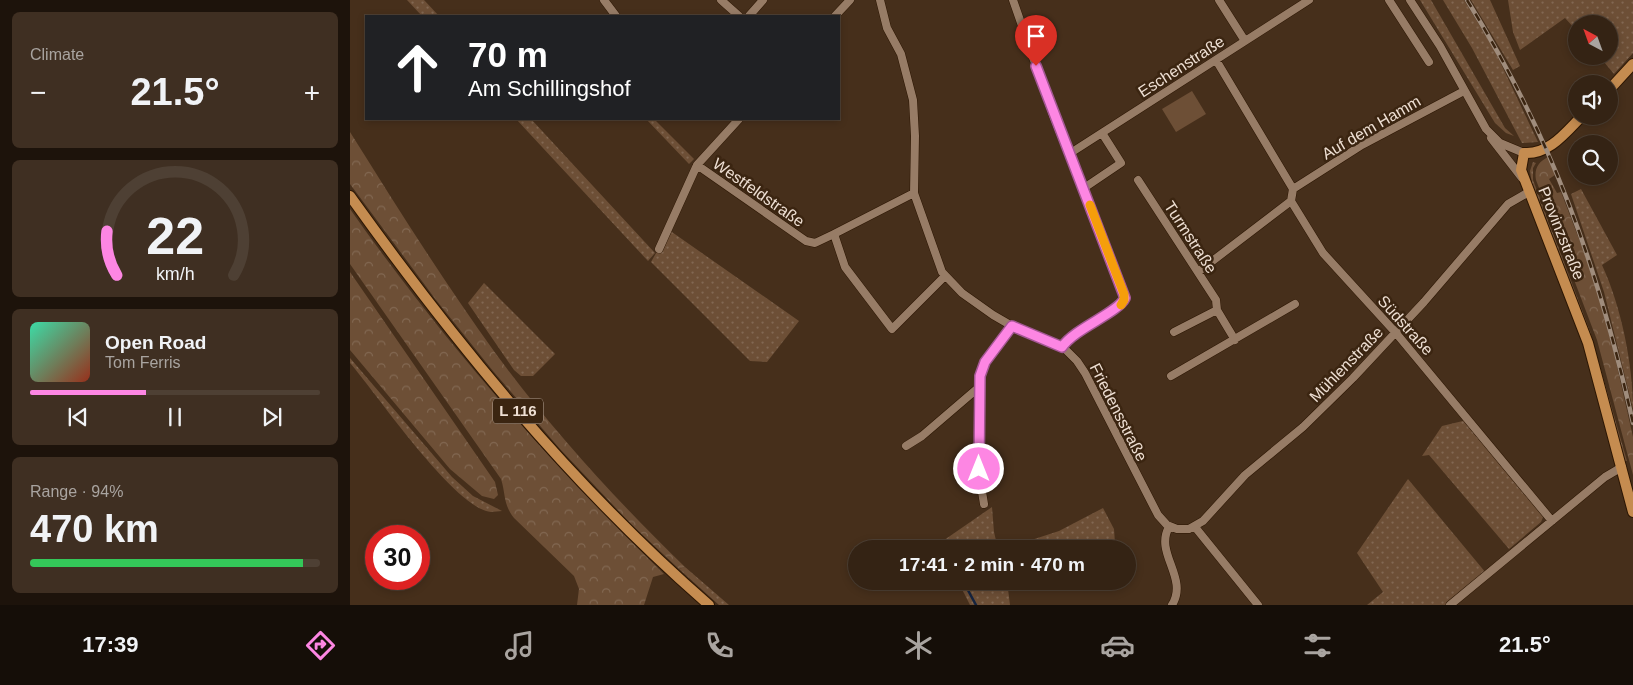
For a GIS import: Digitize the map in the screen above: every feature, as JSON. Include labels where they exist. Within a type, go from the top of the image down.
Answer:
[{"type":"main road","points":[[1618,80],[1633,64]]},
{"type":"main road","points":[[1524,153],[1536,152],[1550,146],[1572,125]]},
{"type":"main road","name":"Provinzstraße","points":[[1524,153],[1521,167],[1525,182],[1588,343],[1633,512]]},
{"type":"main road","name":"L 116","points":[[350,196],[419,289],[494,384],[610,511],[709,605]]},
{"type":"street","points":[[604,0],[615,15]]},
{"type":"street","points":[[721,0],[737,15]]},
{"type":"street","points":[[750,15],[763,0]]},
{"type":"street","points":[[836,15],[850,0]]},
{"type":"street","name":"Friedensstraße","points":[[880,0],[887,28],[901,54],[912,98],[916,136],[914,193],[936,258],[945,276],[969,299],[1012,326],[1062,347],[1080,365],[1155,510],[1169,527]]},
{"type":"street","points":[[1013,0],[1069,154],[1084,188],[1125,298],[1119,306],[1088,324],[1062,347]]},
{"type":"street","points":[[1219,0],[1245,41]]},
{"type":"street","name":"Eschenstraße","points":[[1069,154],[1309,0]]},
{"type":"street","points":[[1390,0],[1429,62]]},
{"type":"street","points":[[1410,0],[1435,37],[1495,145],[1525,182]]},
{"type":"street","points":[[1198,272],[1292,201],[1293,189],[1216,60]]},
{"type":"street","name":"Auf dem Hamm","points":[[1293,189],[1362,145],[1464,91]]},
{"type":"street","points":[[659,249],[697,165],[738,120]]},
{"type":"street","points":[[1488,132],[1500,143],[1524,153]]},
{"type":"street","points":[[1084,188],[1121,163],[1102,133]]},
{"type":"street","name":"Westfeldstraße","points":[[697,165],[804,240],[815,242],[914,193]]},
{"type":"street","name":"Turmstraße","points":[[1138,180],[1217,301],[1217,310],[1235,340]]},
{"type":"street","name":"Mühlenstraße","points":[[1195,527],[1207,518],[1245,475],[1318,412],[1396,332],[1505,207],[1529,192]]},
{"type":"street","name":"Südstraße","points":[[1292,201],[1328,259],[1396,332],[1552,521]]},
{"type":"street","points":[[834,234],[845,267],[892,329],[945,276]]},
{"type":"street","points":[[1171,376],[1295,304]]},
{"type":"street","points":[[1174,332],[1217,310]]},
{"type":"street","points":[[984,504],[979,469],[978,388],[985,362],[1012,326]]},
{"type":"street","points":[[906,446],[922,436],[978,388]]},
{"type":"street","points":[[1450,605],[1605,477],[1622,467]]},
{"type":"street","points":[[1172,605],[1176,597],[1177,583],[1164,543],[1169,527],[1183,530],[1195,527],[1258,605]]},
{"type":"green space","points":[[407,0],[424,0],[438,15],[421,15]]},
{"type":"green space","points":[[1420,0],[1431,0],[1505,128],[1514,136],[1506,133],[1495,123]]},
{"type":"green space","points":[[1443,0],[1464,0],[1494,49],[1538,142],[1522,143],[1472,48]]},
{"type":"green space","points":[[1471,0],[1490,0],[1520,66],[1513,70]]},
{"type":"green space","points":[[1508,0],[1633,0],[1633,53],[1614,74],[1606,65],[1618,65],[1618,15],[1568,15],[1568,21],[1565,18],[1520,50],[1513,32]]},
{"type":"green space","points":[[1192,91],[1206,114],[1176,132],[1162,109]]},
{"type":"green space","points":[[517,120],[532,120],[655,253],[648,261]]},
{"type":"green space","points":[[647,120],[655,120],[694,159],[689,164]]},
{"type":"green space","points":[[350,132],[439,272],[517,382],[586,464],[685,567],[679,569],[631,524],[560,449],[493,371],[436,300],[350,184]]},
{"type":"green space","points":[[1548,157],[1555,175],[1549,179],[1557,193],[1561,192],[1592,273],[1614,353],[1633,437],[1633,475],[1597,340],[1536,180],[1538,166]]},
{"type":"green space","points":[[1533,162],[1536,163],[1533,168],[1533,180],[1589,332],[1532,184],[1530,171]]},
{"type":"green space","points":[[1581,189],[1617,255],[1602,265],[1615,298],[1625,336],[1631,373],[1633,409],[1604,292],[1571,194]]},
{"type":"green space","points":[[350,209],[422,306],[498,399],[579,488],[664,574],[653,577],[644,605],[577,605],[579,589],[574,576],[510,513],[506,504],[501,479],[350,264]]},
{"type":"green space","points":[[669,230],[799,321],[767,362],[750,361],[651,262]]},
{"type":"green space","points":[[350,272],[495,482],[498,495],[494,499],[482,496],[450,469],[350,350]]},
{"type":"green space","points":[[484,283],[555,354],[533,376],[521,376],[514,370],[468,303]]},
{"type":"green space","points":[[1590,331],[1627,461],[1624,461]]},
{"type":"green space","points":[[350,358],[452,477],[473,496],[502,511],[491,512],[476,506],[457,492],[397,423],[350,363]]},
{"type":"green space","points":[[1467,420],[1544,515],[1541,522],[1509,549],[1429,455],[1422,456],[1442,426]]},
{"type":"green space","points":[[1408,479],[1486,573],[1447,605],[1367,605],[1383,592],[1357,553]]},
{"type":"green space","points":[[992,507],[996,540],[944,540]]},
{"type":"green space","points":[[1103,508],[1114,529],[1115,540],[1032,540],[1059,531]]},
{"type":"green space","points":[[685,567],[729,605],[719,605],[679,569]]},
{"type":"green space","points":[[962,590],[1008,590],[1010,605],[970,605]]},
{"type":"waterway","points":[[968,590],[976,605]]},
{"type":"railway","points":[[1467,0],[1524,102],[1569,204],[1588,256],[1604,310],[1633,423]]},
{"type":"slow traffic","points":[[1090,205],[1125,296],[1121,305]]},
{"type":"route","points":[[979,469],[978,388],[980,376],[985,362],[1012,326],[1062,347],[1088,324],[1119,306],[1125,298],[1036,66]]}]
